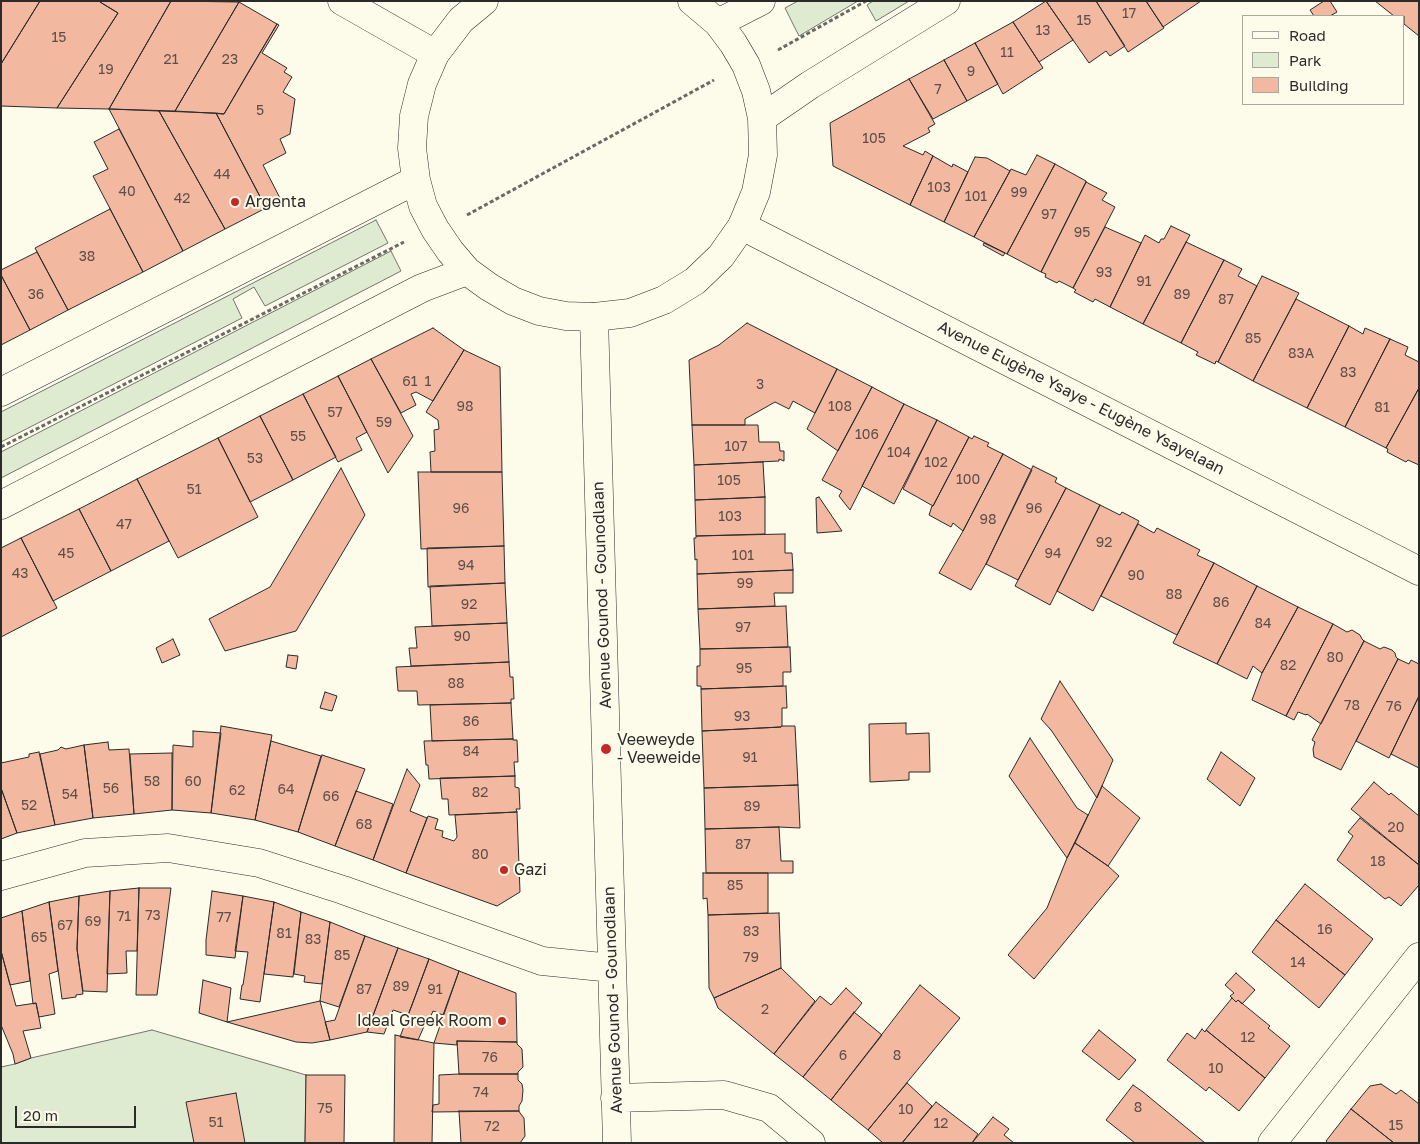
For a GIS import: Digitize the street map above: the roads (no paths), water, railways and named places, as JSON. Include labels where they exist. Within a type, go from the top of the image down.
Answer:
[{"type":"street","points":[[342,1],[435,54]]},
{"type":"street","points":[[484,1],[461,20],[435,54],[422,84],[414,116],[412,148],[416,180],[423,206],[435,229],[450,251],[467,271],[489,287],[513,301],[539,311],[566,316],[594,317],[630,312],[664,300],[695,281],[722,256],[742,226],[756,192],[763,155],[762,118],[756,91],[746,65],[733,43],[718,23],[692,1]]},
{"type":"street","points":[[718,23],[761,1]]},
{"type":"street","points":[[762,118],[810,85],[946,1]]},
{"type":"street","points":[[1,392],[416,180]]},
{"type":"street","name":"Avenue Eugène Ysaye - Eugène Ysayelaan","points":[[742,226],[1419,571]]},
{"type":"street","points":[[1,505],[422,288],[467,271]]},
{"type":"street","name":"Avenue Gounod - Gounodlaan","points":[[594,317],[617,1143]]},
{"type":"street","points":[[1,876],[85,853],[168,848],[259,863],[343,890],[542,961],[612,968]]},
{"type":"street","points":[[1272,1143],[1419,957]]},
{"type":"street","points":[[616,1098],[724,1095],[769,1108],[811,1143]]},
{"type":"place","name":"Argenta","points":[[235,202]]},
{"type":"place","name":"Veeweyde - Veeweide","points":[[606,749]]},
{"type":"place","name":"Gazi","points":[[504,870]]},
{"type":"place","name":"Ideal Greek Room","points":[[502,1021]]}]
